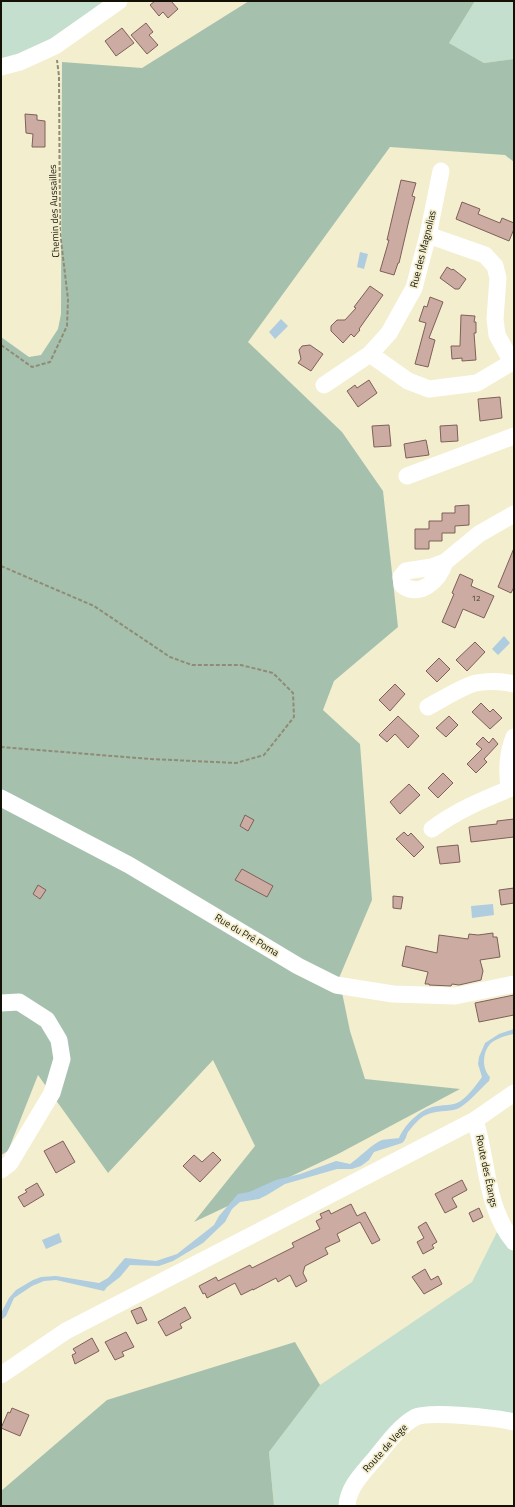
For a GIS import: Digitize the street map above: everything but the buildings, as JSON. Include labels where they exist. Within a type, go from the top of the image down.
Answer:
[{"type":"street","points":[[1,67],[20,62],[55,46],[119,1]]},
{"type":"street","name":"Rue des Magnolias","points":[[324,385],[370,354],[389,333],[414,288],[428,235],[440,171]]},
{"type":"street","points":[[370,354],[408,381],[429,389],[477,383],[513,361],[497,335],[495,319],[498,278],[494,266],[485,256],[428,235]]},
{"type":"street","points":[[406,476],[514,436]]},
{"type":"street","points":[[445,562],[479,534],[514,514]]},
{"type":"street","points":[[428,707],[475,683],[505,682],[514,684]]},
{"type":"street","points":[[432,829],[448,817],[481,800],[512,790],[507,772],[509,750],[514,737]]},
{"type":"street","name":"Rue du Pré Poma","points":[[1,798],[129,865],[298,966],[336,985],[393,994],[455,996],[514,984]]},
{"type":"street","points":[[1,1002],[19,1002],[47,1020],[59,1040],[62,1059],[52,1093],[10,1162],[1,1170]]},
{"type":"street","points":[[1,1375],[66,1331],[475,1120],[514,1093]]},
{"type":"street","name":"Route des Étangs","points":[[475,1120],[493,1205],[505,1232],[514,1242]]},
{"type":"street","name":"Route de Vege","points":[[347,1506],[348,1499],[356,1482],[400,1429],[415,1417],[432,1414],[514,1422]]},
{"type":"path","name":"Chemin des Aussailles","points":[[1,345],[32,367],[50,362],[67,326],[68,299],[60,232],[59,76],[55,46]]},
{"type":"path","points":[[1,566],[94,606],[170,657],[192,665],[241,665],[273,673],[293,693],[294,717],[264,756],[236,763],[150,759],[1,747]]},
{"type":"green space","points":[[1,1],[104,1],[52,40],[11,59],[1,60]]},
{"type":"green space","points":[[249,1],[475,1],[449,43],[484,63],[514,59],[514,162],[505,155],[390,147],[248,342],[342,432],[383,491],[398,627],[334,681],[323,710],[360,744],[372,900],[339,978],[350,1031],[365,1079],[460,1089],[338,1154],[194,1222],[255,1146],[213,1060],[108,1173],[38,1075],[8,1151],[1,1155],[1,337],[29,357],[41,355],[58,329],[61,314],[62,62],[142,68]]},
{"type":"green space","points":[[475,1],[514,1],[514,59],[484,63],[449,43]]},
{"type":"green space","points":[[497,1232],[514,1250],[514,1415],[419,1409],[344,1506],[274,1506],[269,1452],[320,1385],[472,1282]]},
{"type":"green space","points":[[295,1342],[320,1385],[269,1452],[274,1506],[1,1506],[1,1491],[107,1400]]},
{"type":"water","points":[[360,252],[368,254],[364,269],[357,267]]},
{"type":"water","points":[[281,319],[288,326],[275,339],[269,332]]},
{"type":"water","points":[[504,636],[510,643],[498,655],[492,649]]},
{"type":"water","points":[[493,904],[494,915],[472,918],[471,906]]},
{"type":"water","points":[[514,1029],[514,1034],[495,1040],[487,1048],[484,1056],[484,1065],[487,1074],[490,1077],[489,1081],[461,1107],[453,1110],[430,1113],[423,1116],[408,1132],[402,1143],[374,1152],[369,1160],[361,1166],[352,1169],[337,1169],[285,1184],[259,1199],[240,1202],[232,1209],[225,1222],[203,1243],[173,1261],[159,1266],[130,1265],[120,1277],[104,1291],[56,1280],[44,1281],[32,1286],[14,1298],[6,1316],[1,1320],[1,1313],[9,1298],[16,1290],[33,1280],[41,1277],[56,1276],[99,1283],[108,1278],[125,1258],[156,1261],[177,1254],[214,1225],[219,1216],[238,1194],[249,1192],[276,1180],[300,1174],[336,1161],[350,1164],[378,1142],[399,1138],[408,1124],[417,1115],[432,1107],[455,1104],[465,1098],[482,1077],[478,1064],[479,1057],[485,1043],[499,1034]]},
{"type":"water","points":[[59,1233],[62,1242],[46,1249],[42,1240]]}]
